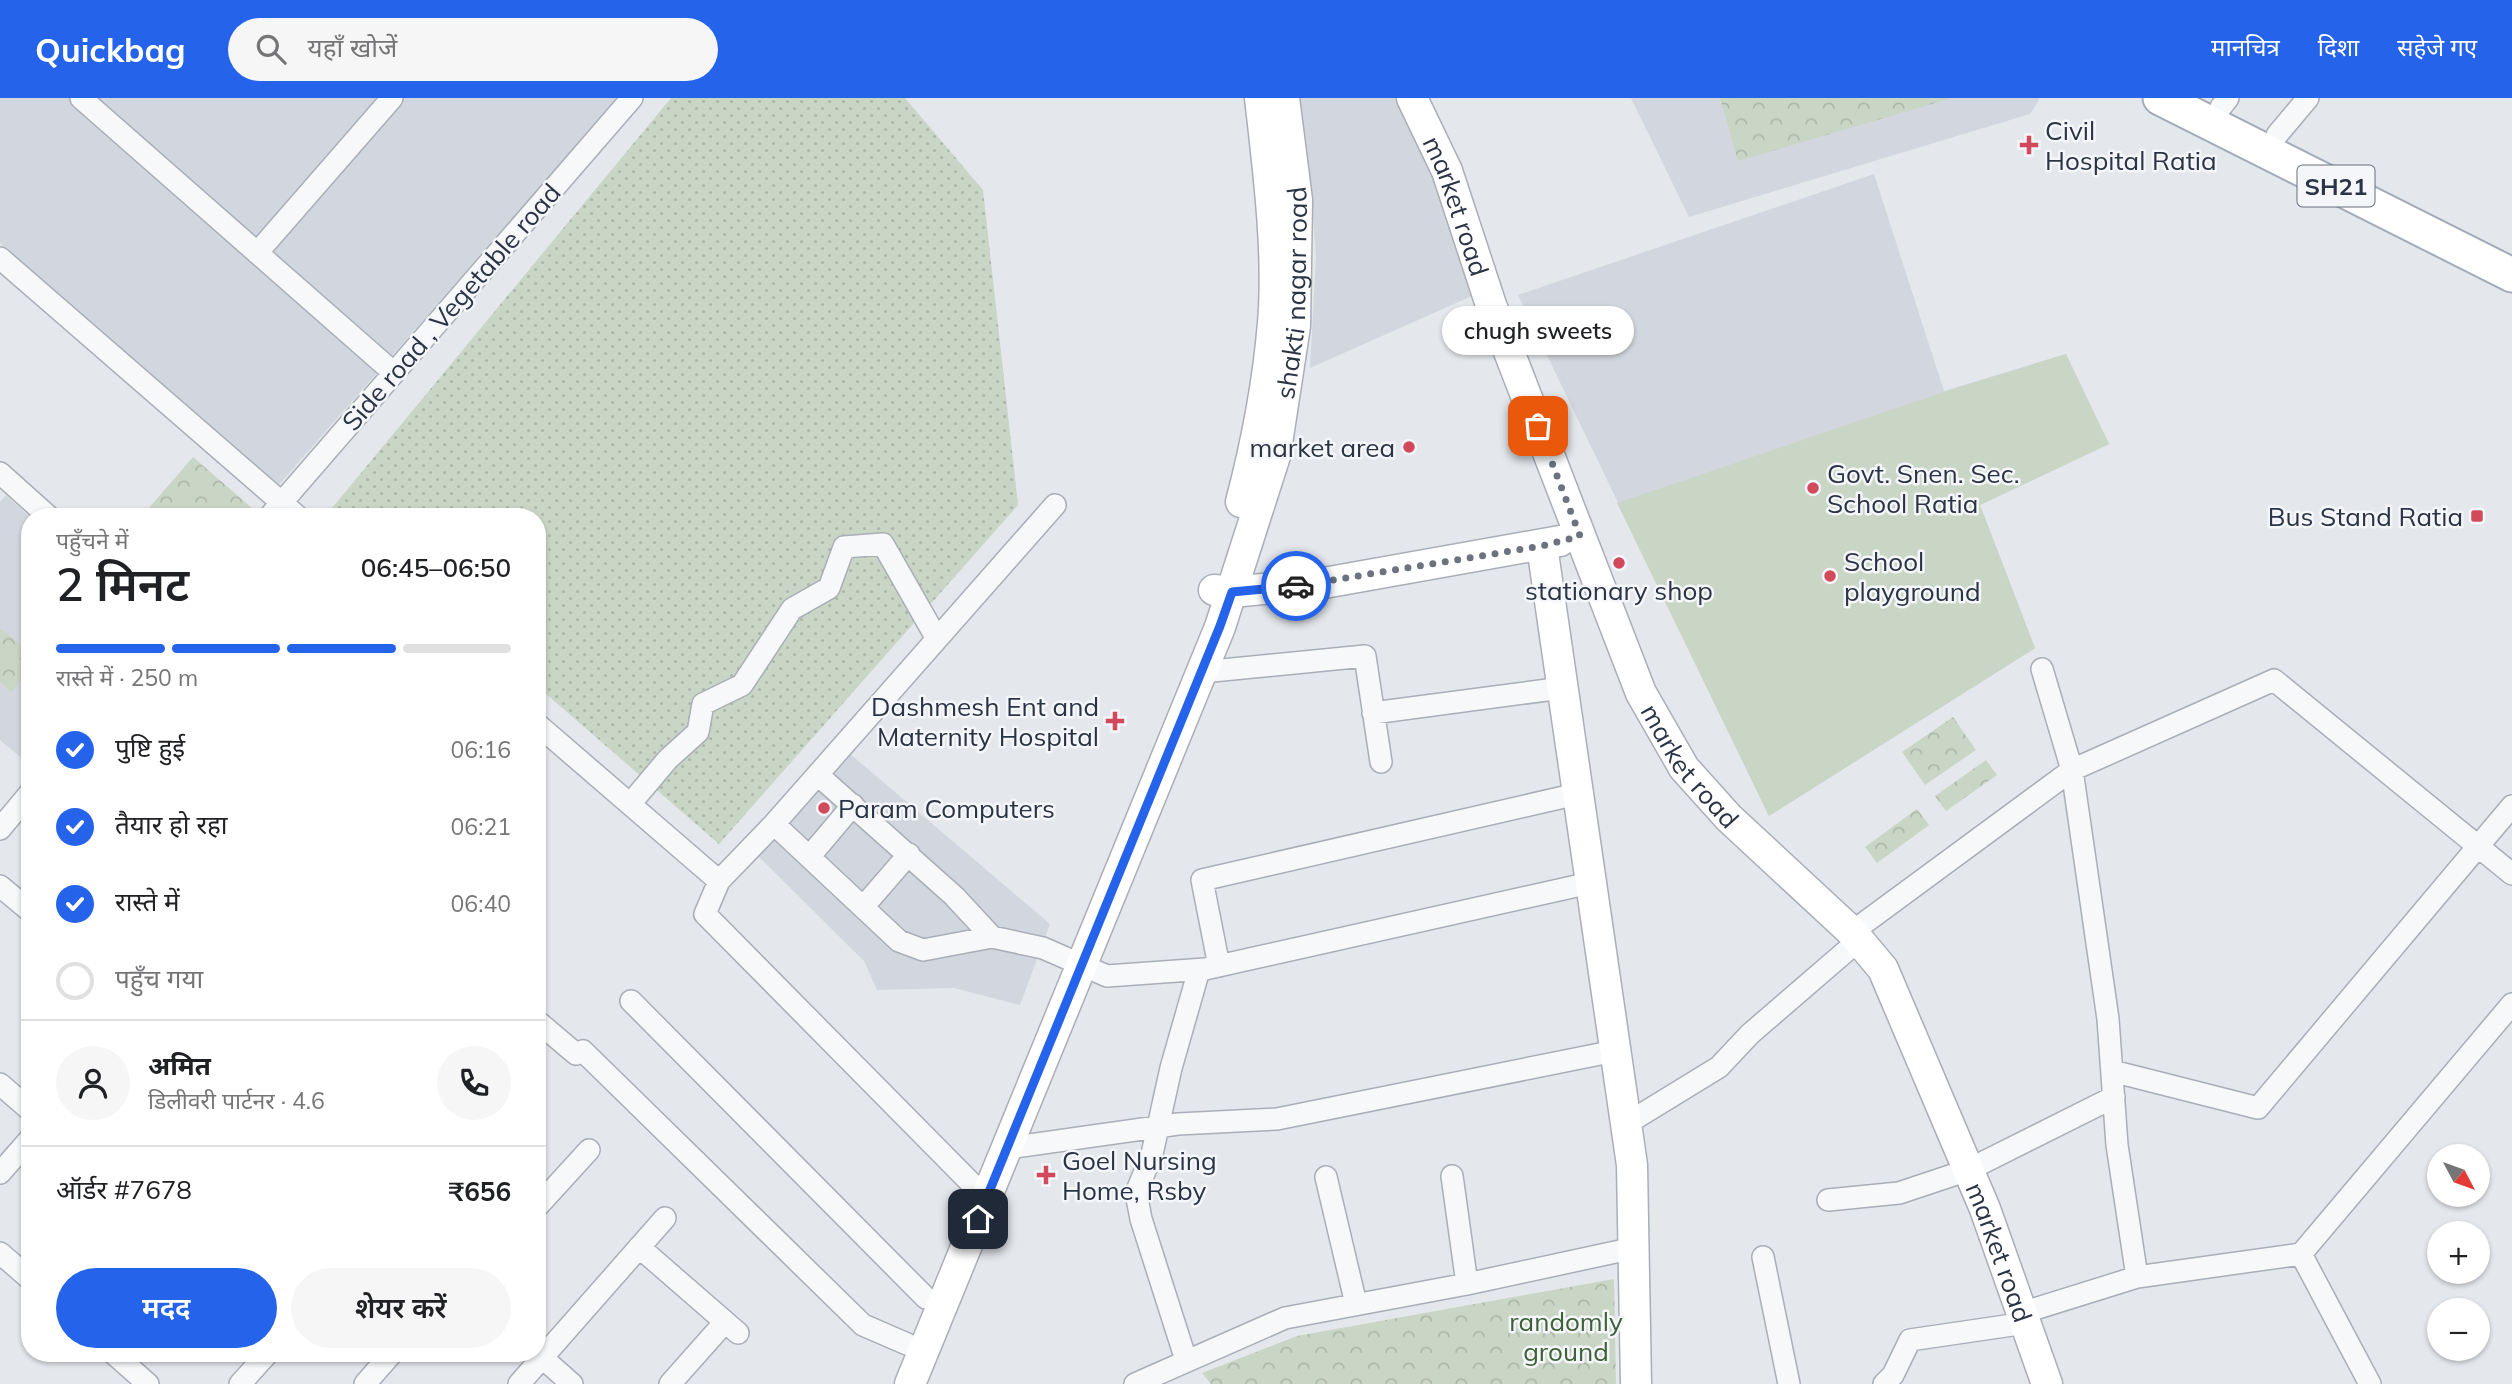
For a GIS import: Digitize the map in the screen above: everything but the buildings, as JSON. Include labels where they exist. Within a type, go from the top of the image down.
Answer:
[{"type":"main road","points":[[891,1384],[972,1184],[1075,960],[1223,591],[1253,456],[1274,322],[1271,201],[1260,98]]},
{"type":"main road","name":"shakti nagar road","points":[[910,1384],[1008,1148],[1075,960],[1202,672],[1223,591],[1275,456],[1296,326],[1297,200],[1284,98]]},
{"type":"main road","name":"market road","points":[[1412,98],[1447,171],[1491,305],[1641,693],[1684,768],[1729,818],[1855,936],[1883,969],[1968,1170],[2047,1384]]},
{"type":"main road","name":"SH21","points":[[2160,98],[2512,275]]},
{"type":"main road","name":"SH21","points":[[2217,101],[2277,135],[2512,253]]},
{"type":"main road","points":[[1223,591],[1324,583],[1542,546],[1580,536]]},
{"type":"main road","points":[[1542,546],[1632,1165],[1636,1384]]},
{"type":"street","points":[[81,98],[394,373]]},
{"type":"street","points":[[257,253],[392,98]]},
{"type":"street","name":"Side road , Vegetable road","points":[[286,508],[394,373],[632,98]]},
{"type":"street","points":[[2277,135],[2308,98]]},
{"type":"street","points":[[0,258],[279,508]]},
{"type":"street","points":[[1,477],[38,508]]},
{"type":"street","points":[[972,1184],[705,914],[719,881],[818,775],[1055,505]]},
{"type":"street","points":[[630,804],[698,732],[703,704],[741,685],[792,609],[829,588],[844,547],[883,544],[937,639]]},
{"type":"street","points":[[1202,672],[1365,656],[1381,762]]},
{"type":"street","points":[[2042,669],[2072,770],[2108,1019],[2114,1097],[2137,1277]]},
{"type":"street","points":[[1626,1124],[1719,1067],[1750,1034],[1855,936],[2072,770],[2274,680],[2512,874]]},
{"type":"street","points":[[1373,713],[1562,688]]},
{"type":"street","points":[[546,732],[719,881]]},
{"type":"street","points":[[818,775],[909,854],[992,937]]},
{"type":"street","points":[[1186,1360],[1141,1219],[1136,1193],[1152,1154],[1157,1127],[1209,968],[1202,880],[1577,794]]},
{"type":"street","points":[[0,829],[21,804]]},
{"type":"street","points":[[810,856],[853,805]]},
{"type":"street","points":[[2112,1071],[2258,1108],[2512,806]]},
{"type":"street","points":[[774,824],[899,941],[923,950],[992,937],[1075,960],[1107,976],[1209,968],[1590,883]]},
{"type":"street","points":[[864,906],[909,854]]},
{"type":"street","points":[[0,886],[21,904]]},
{"type":"street","points":[[631,1001],[926,1298]]},
{"type":"street","points":[[1884,1384],[1893,1375],[1910,1340],[2024,1318],[2137,1277],[2301,1254],[2512,1004]]},
{"type":"street","points":[[546,1029],[576,1054],[583,1051],[863,1325],[907,1344]]},
{"type":"street","points":[[1008,1148],[1157,1127],[1277,1119],[1615,1051]]},
{"type":"street","points":[[0,1084],[21,1102]]},
{"type":"street","points":[[1828,1200],[1899,1194],[1968,1170],[2114,1097]]},
{"type":"street","points":[[0,1174],[21,1150]]},
{"type":"street","points":[[546,1197],[589,1150]]},
{"type":"street","points":[[1452,1176],[1467,1284]]},
{"type":"street","points":[[1326,1177],[1356,1304]]},
{"type":"street","points":[[546,1347],[665,1218]]},
{"type":"street","points":[[639,1247],[731,1327],[670,1384]]},
{"type":"street","points":[[1135,1384],[1285,1318],[1467,1284],[1634,1248]]},
{"type":"street","points":[[0,1253],[21,1271]]},
{"type":"street","points":[[2301,1254],[2370,1384]]},
{"type":"street","points":[[1763,1257],[1789,1384]]},
{"type":"street","points":[[546,1361],[572,1384]]},
{"type":"street","points":[[123,1362],[148,1384]]},
{"type":"street","points":[[240,1384],[260,1362]]},
{"type":"street","points":[[365,1384],[384,1362]]},
{"type":"street","points":[[519,1384],[534,1362]]},
{"type":"shaded area","points":[[0,98],[618,98],[276,488],[0,243]]},
{"type":"shaded area","points":[[1299,98],[1395,98],[1447,205],[1472,296],[1310,368],[1316,257],[1310,178]]},
{"type":"shaded area","points":[[1631,98],[2040,98],[2030,114],[1689,217]]},
{"type":"shaded area","name":"Govt. Snen. Sec. School Ratia","points":[[1874,174],[1944,391],[2066,354],[2109,444],[1980,505],[2035,648],[1769,816],[1518,295]]},
{"type":"shaded area","points":[[6,495],[21,509],[21,758],[0,740],[0,502]]},
{"type":"shaded area","points":[[842,747],[1050,924],[1020,1005],[954,988],[877,990],[864,961],[751,849]]},
{"type":"green space","points":[[671,98],[905,98],[983,190],[1018,505],[719,844],[546,694],[546,508],[332,508]]},
{"type":"green space","points":[[1720,98],[1952,98],[1738,161]]},
{"type":"green space","name":"School playground","points":[[2066,354],[2109,444],[1980,505],[2035,648],[1769,816],[1617,503],[1944,392]]},
{"type":"green space","points":[[193,457],[252,508],[149,508]]},
{"type":"green space","points":[[0,628],[21,646],[21,680],[11,692],[0,682]]},
{"type":"green space","points":[[1953,717],[1976,750],[1925,785],[1902,752]]},
{"type":"green space","points":[[1986,760],[1997,775],[1946,811],[1935,796]]},
{"type":"green space","points":[[1917,809],[1929,825],[1877,863],[1865,847]]},
{"type":"green space","name":"randomly ground","points":[[1614,1279],[1616,1384],[1211,1384],[1202,1373],[1297,1336]]},
{"type":"way so far","points":[[1296,586],[1542,546],[1580,536],[1538,426]]},
{"type":"place","name":"Civil Hospital Ratia","points":[[2029,145]]},
{"type":"place","name":"chugh sweets","points":[[1538,426]]},
{"type":"place","name":"market area","points":[[1409,447]]},
{"type":"place","name":"Govt. Snen. Sec. School Ratia","points":[[1813,488]]},
{"type":"place","name":"Bus Stand Ratia","points":[[2477,516]]},
{"type":"place","name":"stationary shop","points":[[1619,563]]},
{"type":"place","name":"School playground","points":[[1830,576]]},
{"type":"place","name":"Dashmesh Ent and Maternity Hospital","points":[[1115,721]]},
{"type":"place","name":"Param Computers","points":[[824,808]]},
{"type":"place","name":"Goel Nursing Home, Rsby","points":[[1046,1175]]},
{"type":"route","points":[[978,1219],[1232,592],[1296,586]]}]
